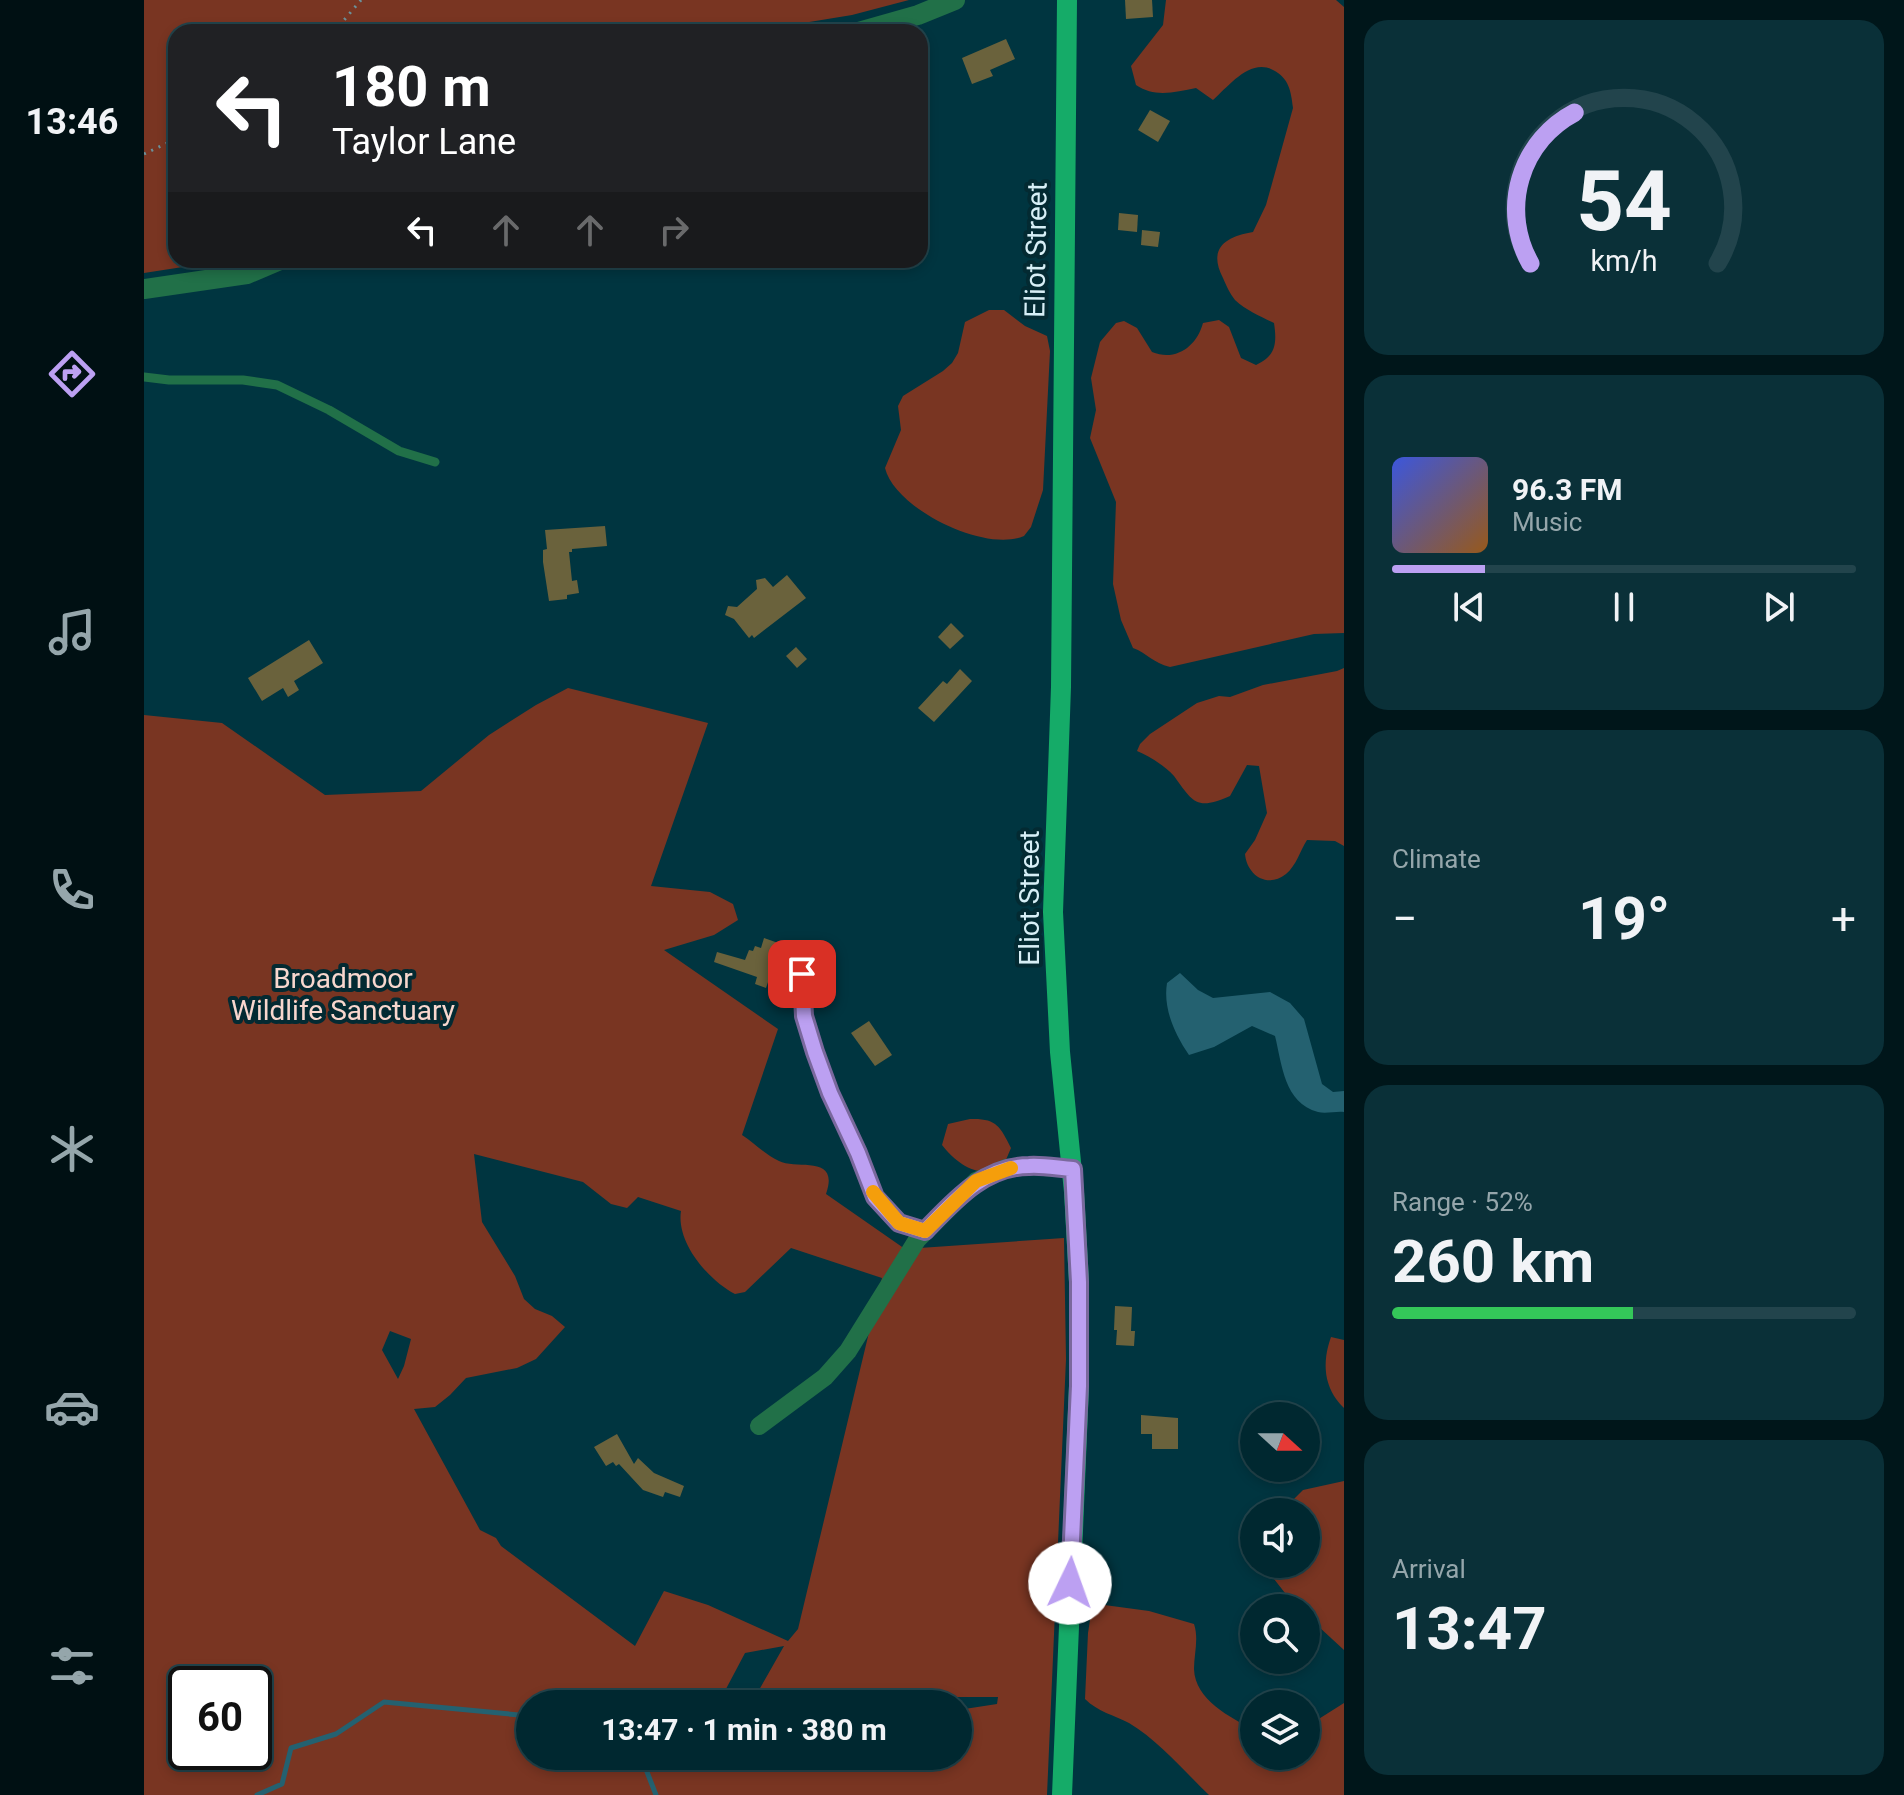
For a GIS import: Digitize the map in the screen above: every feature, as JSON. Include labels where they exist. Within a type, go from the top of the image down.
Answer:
[{"type":"main road","name":"Eliot Street","points":[[1062,1795],[1079,1386],[1079,1282],[1073,1169],[1060,1052],[1053,912],[1061,687],[1067,0]]},
{"type":"street","points":[[886,24],[955,0]]},
{"type":"street","points":[[144,289],[247,274],[261,268]]},
{"type":"street","points":[[759,1426],[825,1377],[848,1351],[917,1240],[976,1181],[1006,1168],[1073,1169]]},
{"type":"lane","points":[[144,377],[243,380],[277,385],[329,410],[399,451],[435,462]]},
{"type":"lane","points":[[802,974],[804,1016],[815,1052],[875,1197],[899,1223],[925,1231]]},
{"type":"path","points":[[341,24],[361,0]]},
{"type":"path","points":[[144,154],[168,143]]},
{"type":"green space","points":[[144,0],[909,0],[852,15],[797,24],[168,24],[168,268],[176,268],[144,273]]},
{"type":"green space","points":[[1166,0],[1336,0],[1344,7],[1344,633],[1314,634],[1170,667],[1133,648],[1121,620],[1113,584],[1116,502],[1090,438],[1096,410],[1091,378],[1100,342],[1116,323],[1124,321],[1137,328],[1152,352],[1161,355],[1184,350],[1196,339],[1203,323],[1219,320],[1229,327],[1241,358],[1256,365],[1271,353],[1275,343],[1274,323],[1235,300],[1224,281],[1217,259],[1218,252],[1227,241],[1253,232],[1266,205],[1293,108],[1286,81],[1278,73],[1264,67],[1240,75],[1213,100],[1196,88],[1158,93],[1136,85],[1131,66],[1163,25]]},
{"type":"green space","points":[[989,310],[1004,310],[1025,326],[1047,336],[1050,351],[1043,490],[1031,527],[1024,536],[1007,540],[966,533],[923,512],[892,483],[885,468],[901,430],[898,406],[903,396],[952,363],[958,353],[965,322]]},
{"type":"green space","points":[[1344,668],[1344,846],[1335,841],[1307,840],[1286,874],[1272,880],[1259,878],[1250,868],[1245,854],[1267,813],[1259,766],[1247,765],[1230,796],[1202,803],[1191,798],[1166,769],[1137,751],[1150,734],[1197,703]]},
{"type":"green space","name":"Broadmoor Wildlife Sanctuary","points":[[568,688],[708,723],[651,886],[710,892],[733,904],[738,920],[714,935],[664,950],[778,1029],[742,1135],[779,1161],[822,1168],[829,1181],[826,1194],[905,1249],[1064,1238],[1066,1359],[1047,1795],[144,1795],[144,715],[222,723],[325,795],[421,791],[489,735]],"holes":[[[474,1154],[583,1182],[611,1204],[627,1208],[638,1197],[681,1211],[684,1235],[696,1259],[714,1279],[735,1294],[745,1292],[791,1248],[882,1278],[798,1629],[788,1641],[708,1605],[664,1591],[635,1646],[501,1546],[496,1538],[480,1530],[414,1409],[435,1407],[466,1378],[517,1368],[536,1359],[565,1327],[524,1299],[515,1276],[482,1222]],[[390,1331],[411,1339],[398,1379],[382,1350]]]},
{"type":"green space","points":[[970,1119],[986,1120],[1000,1129],[1011,1148],[1005,1162],[989,1170],[974,1170],[956,1159],[942,1145],[948,1124]]},
{"type":"green space","points":[[1331,1337],[1344,1340],[1344,1408],[1332,1392],[1326,1374],[1326,1356]]},
{"type":"green space","points":[[1344,1481],[1344,1650],[1320,1628],[1320,1594],[1286,1594],[1274,1578],[1320,1578],[1320,1498],[1295,1498],[1303,1490]]},
{"type":"green space","points":[[1097,1604],[1149,1611],[1194,1624],[1196,1680],[1200,1690],[1215,1706],[1240,1722],[1240,1770],[1320,1770],[1320,1718],[1344,1703],[1344,1795],[1209,1795],[1140,1730],[1085,1699],[1092,1607]]},
{"type":"water","points":[[1180,973],[1198,990],[1213,998],[1270,992],[1290,1003],[1304,1019],[1322,1084],[1333,1092],[1344,1091],[1344,1112],[1318,1112],[1298,1100],[1286,1081],[1275,1036],[1252,1026],[1214,1047],[1189,1055],[1174,1029],[1167,1002],[1167,983]]},
{"type":"building","points":[[1125,0],[1152,0],[1153,17],[1126,19]]},
{"type":"building","points":[[1006,39],[1015,59],[990,70],[993,76],[972,84],[962,58]]},
{"type":"building","points":[[1150,110],[1170,121],[1158,142],[1138,130]]},
{"type":"building","points":[[1119,213],[1138,215],[1137,232],[1118,230]]},
{"type":"building","points":[[1142,230],[1160,232],[1158,247],[1141,245]]},
{"type":"building","points":[[605,526],[607,546],[572,549],[569,552],[572,581],[577,580],[579,593],[567,595],[567,599],[549,601],[543,562],[543,550],[547,549],[545,530]]},
{"type":"building","points":[[787,575],[806,598],[754,638],[752,635],[749,638],[734,619],[725,615],[728,606],[737,607],[757,589],[756,580],[765,578],[773,587]]},
{"type":"building","points":[[951,623],[964,636],[950,649],[938,637]]},
{"type":"building","points":[[309,640],[323,663],[294,681],[299,690],[288,697],[283,688],[262,701],[248,678]]},
{"type":"building","points":[[796,647],[807,659],[797,668],[786,656]]},
{"type":"building","points":[[960,669],[972,681],[934,722],[918,708],[943,681],[947,684]]},
{"type":"building","points":[[764,938],[781,944],[766,988],[755,984],[757,977],[714,962],[717,952],[745,960],[749,950],[753,951],[755,946],[761,948]]},
{"type":"building","points":[[869,1021],[892,1055],[875,1066],[851,1033]]},
{"type":"building","points":[[1115,1306],[1132,1307],[1134,1346],[1116,1345]]},
{"type":"building","points":[[1141,1415],[1178,1418],[1178,1449],[1152,1449],[1152,1434],[1141,1434]]},
{"type":"building","points":[[617,1434],[634,1464],[638,1458],[654,1473],[684,1486],[680,1497],[665,1492],[663,1497],[643,1490],[619,1464],[616,1466],[613,1462],[606,1466],[594,1447]]},
{"type":"waterway","points":[[257,1795],[282,1784],[291,1748],[336,1734],[384,1702],[516,1715]]},
{"type":"waterway","points":[[646,1770],[656,1795]]},
{"type":"slow traffic","points":[[873,1192],[899,1223],[925,1231],[976,1181],[1011,1168]]},
{"type":"route","points":[[802,974],[804,1016],[830,1093],[875,1197],[899,1223],[925,1231],[976,1181],[1006,1168],[1073,1169],[1079,1282],[1079,1386],[1070,1583]]}]
